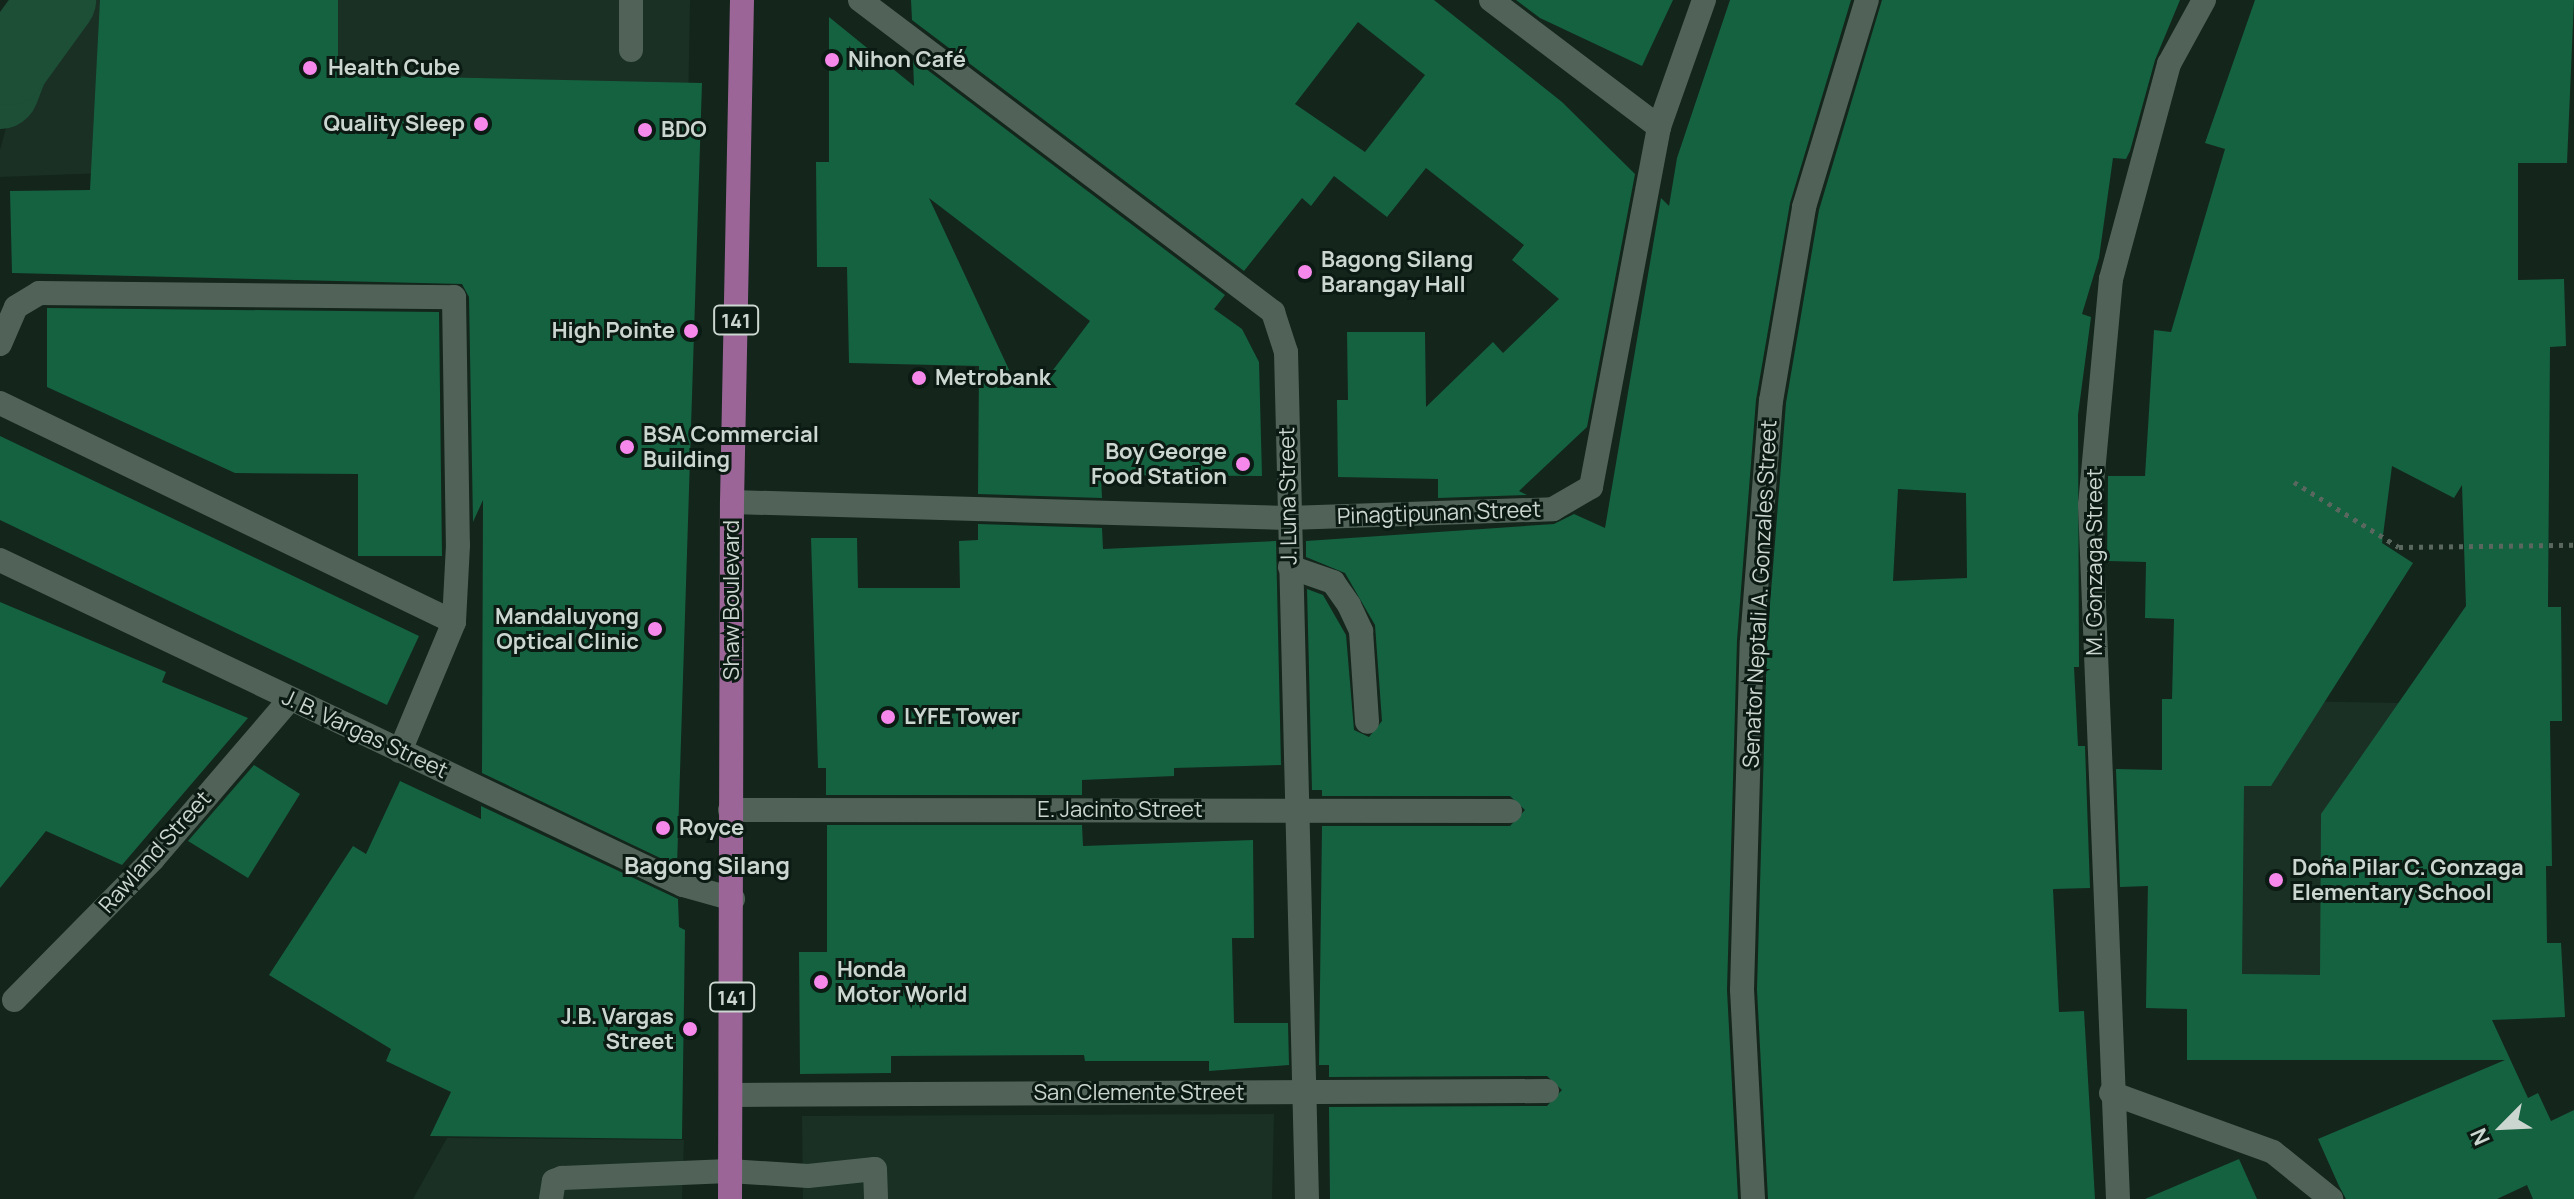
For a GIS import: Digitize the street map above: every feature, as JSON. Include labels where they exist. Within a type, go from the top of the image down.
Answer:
[{"type":"main road","name":"Shaw Boulevard","points":[[730,1199],[732,502],[742,0]]},
{"type":"street","points":[[631,0],[631,50]]},
{"type":"street","name":"J. Luna Street","points":[[860,0],[1273,312],[1286,352],[1307,1199]]},
{"type":"street","points":[[1491,0],[1659,127]]},
{"type":"street","name":"Pinagtipunan Street","points":[[732,502],[1288,518],[1553,509],[1591,487],[1605,435],[1659,127],[1704,0]]},
{"type":"street","name":"Senator Neptali A. Gonzales Street","points":[[1753,1199],[1742,990],[1752,641],[1771,401],[1804,207],[1867,0]]},
{"type":"street","name":"M. Gonzaga Street","points":[[2118,1199],[2111,1093],[2090,505],[2111,279],[2169,64],[2204,0]]},
{"type":"street","points":[[0,344],[16,307],[39,293],[454,297],[454,622],[400,751]]},
{"type":"street","points":[[0,403],[454,622]]},
{"type":"street","name":"J. B. Vargas Street","points":[[0,560],[683,885],[733,899]]},
{"type":"street","points":[[1290,567],[1333,582],[1349,605],[1361,631],[1367,722]]},
{"type":"street","name":"Rawland Street","points":[[14,1000],[153,859],[290,699]]},
{"type":"street","name":"E. Jacinto Street","points":[[730,810],[1510,811]]},
{"type":"street","name":"San Clemente Street","points":[[732,1095],[1547,1091]]},
{"type":"street","points":[[2111,1093],[2273,1152],[2331,1199]]},
{"type":"street","points":[[551,1199],[554,1181],[562,1178],[729,1171],[808,1176],[875,1169],[876,1199]]},
{"type":"path","points":[[2294,482],[2399,547],[2574,545]]},
{"type":"shaded area","points":[[69,0],[690,0],[686,226],[390,162],[0,177],[0,150],[23,66]]},
{"type":"shaded area","name":"Doña Pilar C. Gonzaga Elementary School","points":[[2162,699],[2402,703],[2403,990],[2187,1060],[2187,1009],[2146,1008],[2149,770],[2162,770]]},
{"type":"shaded area","points":[[1274,1114],[1272,1199],[803,1199],[802,1116]]},
{"type":"shaded area","points":[[447,1138],[684,1140],[682,1199],[413,1199]]},
{"type":"building","points":[[100,0],[338,0],[338,75],[702,83],[677,866],[482,773],[483,500],[473,522],[469,297],[462,284],[12,273],[10,191],[90,190]]},
{"type":"building","points":[[911,0],[1434,0],[1562,102],[1635,174],[1587,427],[1519,491],[1527,495],[1438,498],[1438,479],[1338,477],[1337,400],[1348,400],[1347,332],[1425,332],[1426,407],[1493,342],[1503,353],[1559,299],[1512,260],[1524,245],[1426,168],[1387,217],[1334,176],[1311,206],[1302,198],[1244,271],[912,20]],"holes":[[[1358,22],[1425,75],[1365,152],[1295,104]]]},
{"type":"building","points":[[1516,0],[1673,0],[1642,66],[1540,18]]},
{"type":"building","points":[[1730,0],[1851,0],[1790,203],[1756,400],[1737,640],[1727,990],[1738,1199],[1330,1199],[1329,1107],[1547,1106],[1562,1090],[1547,1076],[1329,1077],[1329,1065],[1319,1065],[1322,826],[1510,826],[1525,810],[1510,796],[1322,796],[1322,790],[1312,790],[1307,589],[1323,595],[1346,635],[1354,730],[1369,737],[1382,721],[1375,625],[1345,573],[1306,557],[1306,541],[1554,524],[1574,514],[1605,528],[1661,198],[1669,206],[1677,158]]},
{"type":"building","points":[[1882,0],[2180,0],[2155,60],[2130,151],[2126,159],[2113,158],[2099,258],[2082,314],[2091,317],[2078,415],[2079,667],[2074,667],[2078,746],[2085,746],[2090,888],[2053,889],[2059,1012],[2084,1011],[2095,1199],[1768,1199],[1757,990],[1767,642],[1786,403],[1819,210]],"holes":[[[1898,489],[1966,493],[1967,578],[1893,581]]]},
{"type":"building","points":[[2255,0],[2574,0],[2567,163],[2518,163],[2518,280],[2564,279],[2566,346],[2550,347],[2548,607],[2561,607],[2562,721],[2550,721],[2552,866],[2546,866],[2547,943],[2561,943],[2565,1017],[2492,1020],[2528,1098],[2538,1093],[2551,1121],[2574,1110],[2574,1199],[2533,1199],[2527,1185],[2497,1199],[2346,1199],[2339,1186],[2318,1139],[2505,1060],[2187,1060],[2187,1009],[2146,1008],[2148,886],[2120,887],[2116,769],[2162,770],[2162,699],[2172,699],[2174,619],[2145,618],[2146,562],[2107,561],[2108,476],[2145,476],[2154,330],[2171,332],[2225,149],[2205,143]],"holes":[[[2392,466],[2454,498],[2462,485],[2466,606],[2321,814],[2320,975],[2242,974],[2244,786],[2271,786],[2413,563],[2382,543]]]},
{"type":"building","points":[[829,17],[914,86],[913,59],[1225,295],[1214,309],[1242,329],[1259,362],[1262,476],[1101,475],[1102,498],[978,494],[979,366],[849,363],[847,267],[817,267],[816,162],[829,162]],"holes":[[[929,198],[1090,321],[1050,374],[1011,374]]]},
{"type":"building","points":[[47,308],[439,312],[442,556],[358,556],[358,474],[235,473],[47,387]]},
{"type":"building","points":[[0,436],[419,636],[387,705],[0,520]]},
{"type":"building","points":[[978,524],[1102,528],[1103,549],[1276,541],[1281,765],[1174,768],[1174,776],[1082,780],[1082,795],[826,795],[826,768],[818,768],[811,538],[857,538],[858,588],[960,588],[959,541],[978,540]]},
{"type":"building","points":[[0,602],[166,672],[162,682],[248,718],[122,865],[46,831],[0,888]]},
{"type":"building","points":[[254,765],[300,794],[248,878],[188,841]]},
{"type":"building","points":[[400,781],[481,819],[481,806],[678,899],[679,927],[685,930],[682,1139],[430,1136],[451,1092],[386,1061],[391,1049],[269,975],[353,846],[366,854]]},
{"type":"building","points":[[827,825],[1082,825],[1083,846],[1253,840],[1254,938],[1232,938],[1234,1023],[1288,1023],[1289,1065],[1209,1071],[1209,1061],[1085,1061],[1084,1055],[891,1056],[891,1073],[800,1074],[799,952],[827,952]]},
{"type":"building","points":[[2239,1159],[2257,1199],[2145,1199]]},
{"type":"waterway","points":[[0,90],[9,66],[57,0]]},
{"type":"place","name":"Nihon Café","points":[[832,60]]},
{"type":"place","name":"Health Cube","points":[[310,68]]},
{"type":"place","name":"Quality Sleep","points":[[481,124]]},
{"type":"place","name":"BDO","points":[[645,130]]},
{"type":"place","name":"Bagong Silang Barangay Hall","points":[[1305,272]]},
{"type":"place","name":"High Pointe","points":[[691,331]]},
{"type":"place","name":"Metrobank","points":[[919,378]]},
{"type":"place","name":"BSA Commercial Building","points":[[627,447]]},
{"type":"place","name":"Boy George Food Station","points":[[1243,464]]},
{"type":"place","name":"Mandaluyong Optical Clinic","points":[[655,629]]},
{"type":"place","name":"LYFE Tower","points":[[888,717]]},
{"type":"place","name":"Royce","points":[[663,828]]},
{"type":"place","name":"Doña Pilar C. Gonzaga Elementary School","points":[[2276,880]]},
{"type":"place","name":"Honda Motor World","points":[[821,982]]},
{"type":"place","name":"J.B. Vargas Street","points":[[690,1029]]},
{"type":"district","name":"Bagong Silang","points":[[707,865]]}]
